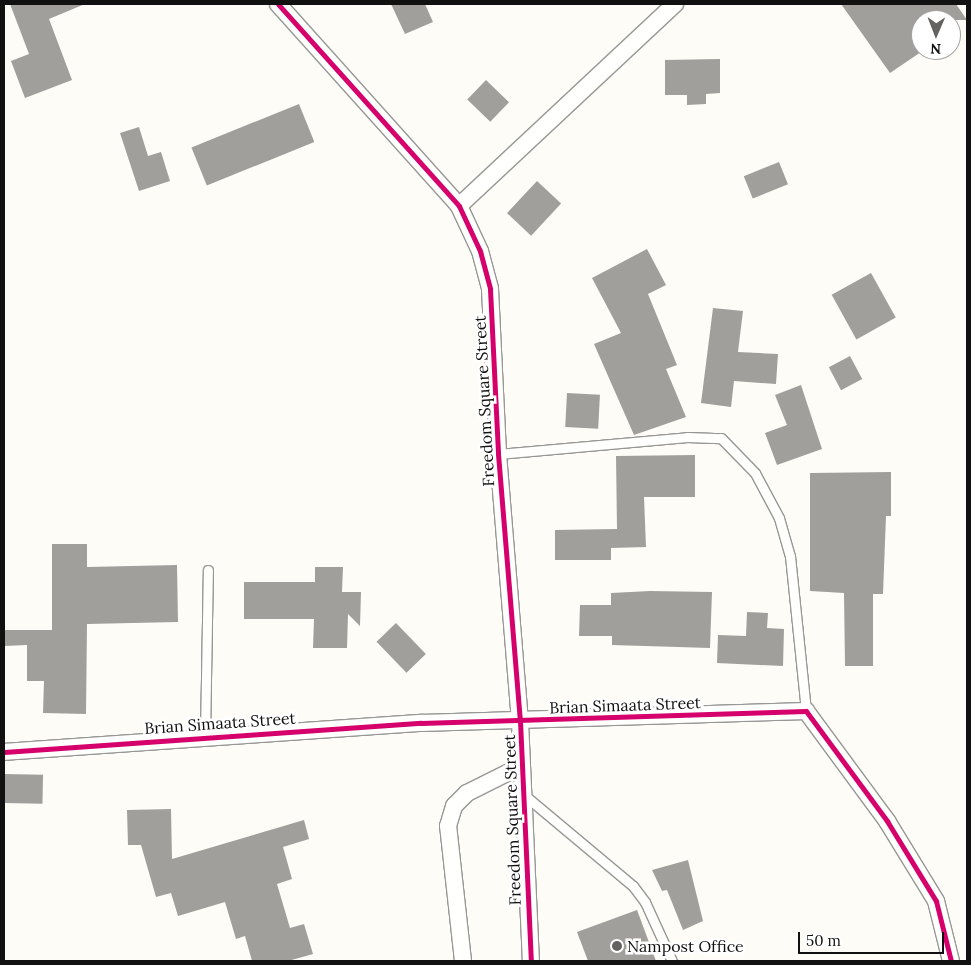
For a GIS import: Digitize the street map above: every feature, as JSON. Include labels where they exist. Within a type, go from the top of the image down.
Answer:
[{"type":"street","name":"Freedom Square Street","points":[[278,4],[459,206],[480,251],[490,289],[498,454],[520,721],[531,961]]},
{"type":"street","points":[[459,206],[675,4]]},
{"type":"street","points":[[806,712],[887,821],[936,901],[951,961]]},
{"type":"street","name":"Brian Simaata Street","points":[[4,752],[205,736],[520,721],[806,712]]},
{"type":"street","name":"Freedom Square Street","points":[[463,961],[448,826],[454,806],[467,793],[521,766]]},
{"type":"lane","points":[[498,454],[687,437],[721,438],[754,473],[779,518],[790,556],[806,712]]},
{"type":"lane","points":[[205,736],[208,570]]},
{"type":"lane","points":[[523,794],[633,886],[645,902],[672,961]]},
{"type":"building","points":[[10,4],[85,4],[49,19],[72,80],[25,98],[11,61],[29,54]]},
{"type":"building","points":[[391,4],[425,4],[433,22],[405,34]]},
{"type":"building","points":[[841,4],[956,4],[960,10],[911,10],[911,59],[890,73]]},
{"type":"building","points":[[961,11],[967,20],[961,20]]},
{"type":"building","points":[[720,59],[720,93],[706,94],[706,104],[687,105],[687,95],[665,95],[665,60]]},
{"type":"building","points":[[486,80],[509,102],[490,122],[467,99]]},
{"type":"building","points":[[299,104],[314,142],[207,185],[191,147]]},
{"type":"building","points":[[139,127],[148,156],[161,152],[170,181],[139,191],[120,133]]},
{"type":"building","points":[[779,162],[788,184],[753,198],[744,176]]},
{"type":"building","points":[[537,181],[561,204],[531,236],[507,213]]},
{"type":"building","points":[[647,249],[666,285],[648,294],[677,365],[666,369],[686,417],[634,435],[594,344],[621,333],[592,278]]},
{"type":"building","points":[[871,273],[896,318],[856,339],[832,295]]},
{"type":"building","points":[[713,308],[743,311],[738,352],[778,354],[776,384],[734,381],[731,407],[701,403]]},
{"type":"building","points":[[850,356],[862,379],[841,390],[829,367]]},
{"type":"building","points":[[801,385],[822,449],[777,465],[765,433],[787,425],[775,395]]},
{"type":"building","points":[[567,393],[600,395],[598,429],[565,427]]},
{"type":"building","points":[[695,455],[695,497],[644,497],[646,547],[611,548],[611,560],[555,560],[555,530],[617,529],[616,456]]},
{"type":"building","points":[[891,472],[891,516],[886,516],[883,594],[873,594],[873,666],[845,666],[844,593],[810,591],[810,473]]},
{"type":"building","points":[[52,544],[87,544],[87,567],[177,565],[178,622],[87,624],[86,714],[43,713],[44,681],[27,681],[27,645],[4,646],[4,630],[52,630]]},
{"type":"building","points":[[315,567],[343,567],[342,592],[361,592],[360,626],[348,614],[347,648],[313,648],[314,619],[244,619],[244,582],[315,582]]},
{"type":"building","points":[[650,591],[712,592],[710,648],[612,645],[612,636],[579,636],[580,605],[611,605],[611,593]]},
{"type":"building","points":[[747,612],[768,613],[767,628],[784,629],[783,666],[717,663],[718,635],[746,636]]},
{"type":"building","points":[[396,623],[426,654],[406,673],[377,642]]},
{"type":"building","points":[[4,774],[43,775],[42,804],[4,803]]},
{"type":"building","points":[[171,809],[172,859],[304,820],[309,839],[283,847],[292,879],[277,884],[290,928],[304,924],[313,954],[288,961],[252,961],[245,936],[236,939],[225,902],[178,916],[171,893],[156,897],[141,845],[128,845],[127,810]]},
{"type":"building","points":[[688,860],[703,921],[683,930],[667,890],[662,891],[652,870]]},
{"type":"building","name":"Nampost Office","points":[[637,910],[656,961],[588,961],[577,932]]},
{"type":"cycle path","points":[[278,4],[459,206],[480,251],[490,289],[498,454],[520,721],[531,961]]},
{"type":"cycle path","points":[[4,752],[421,723],[806,711],[887,821],[936,901],[951,961]]},
{"type":"place","name":"Nampost Office","points":[[617,946]]}]
